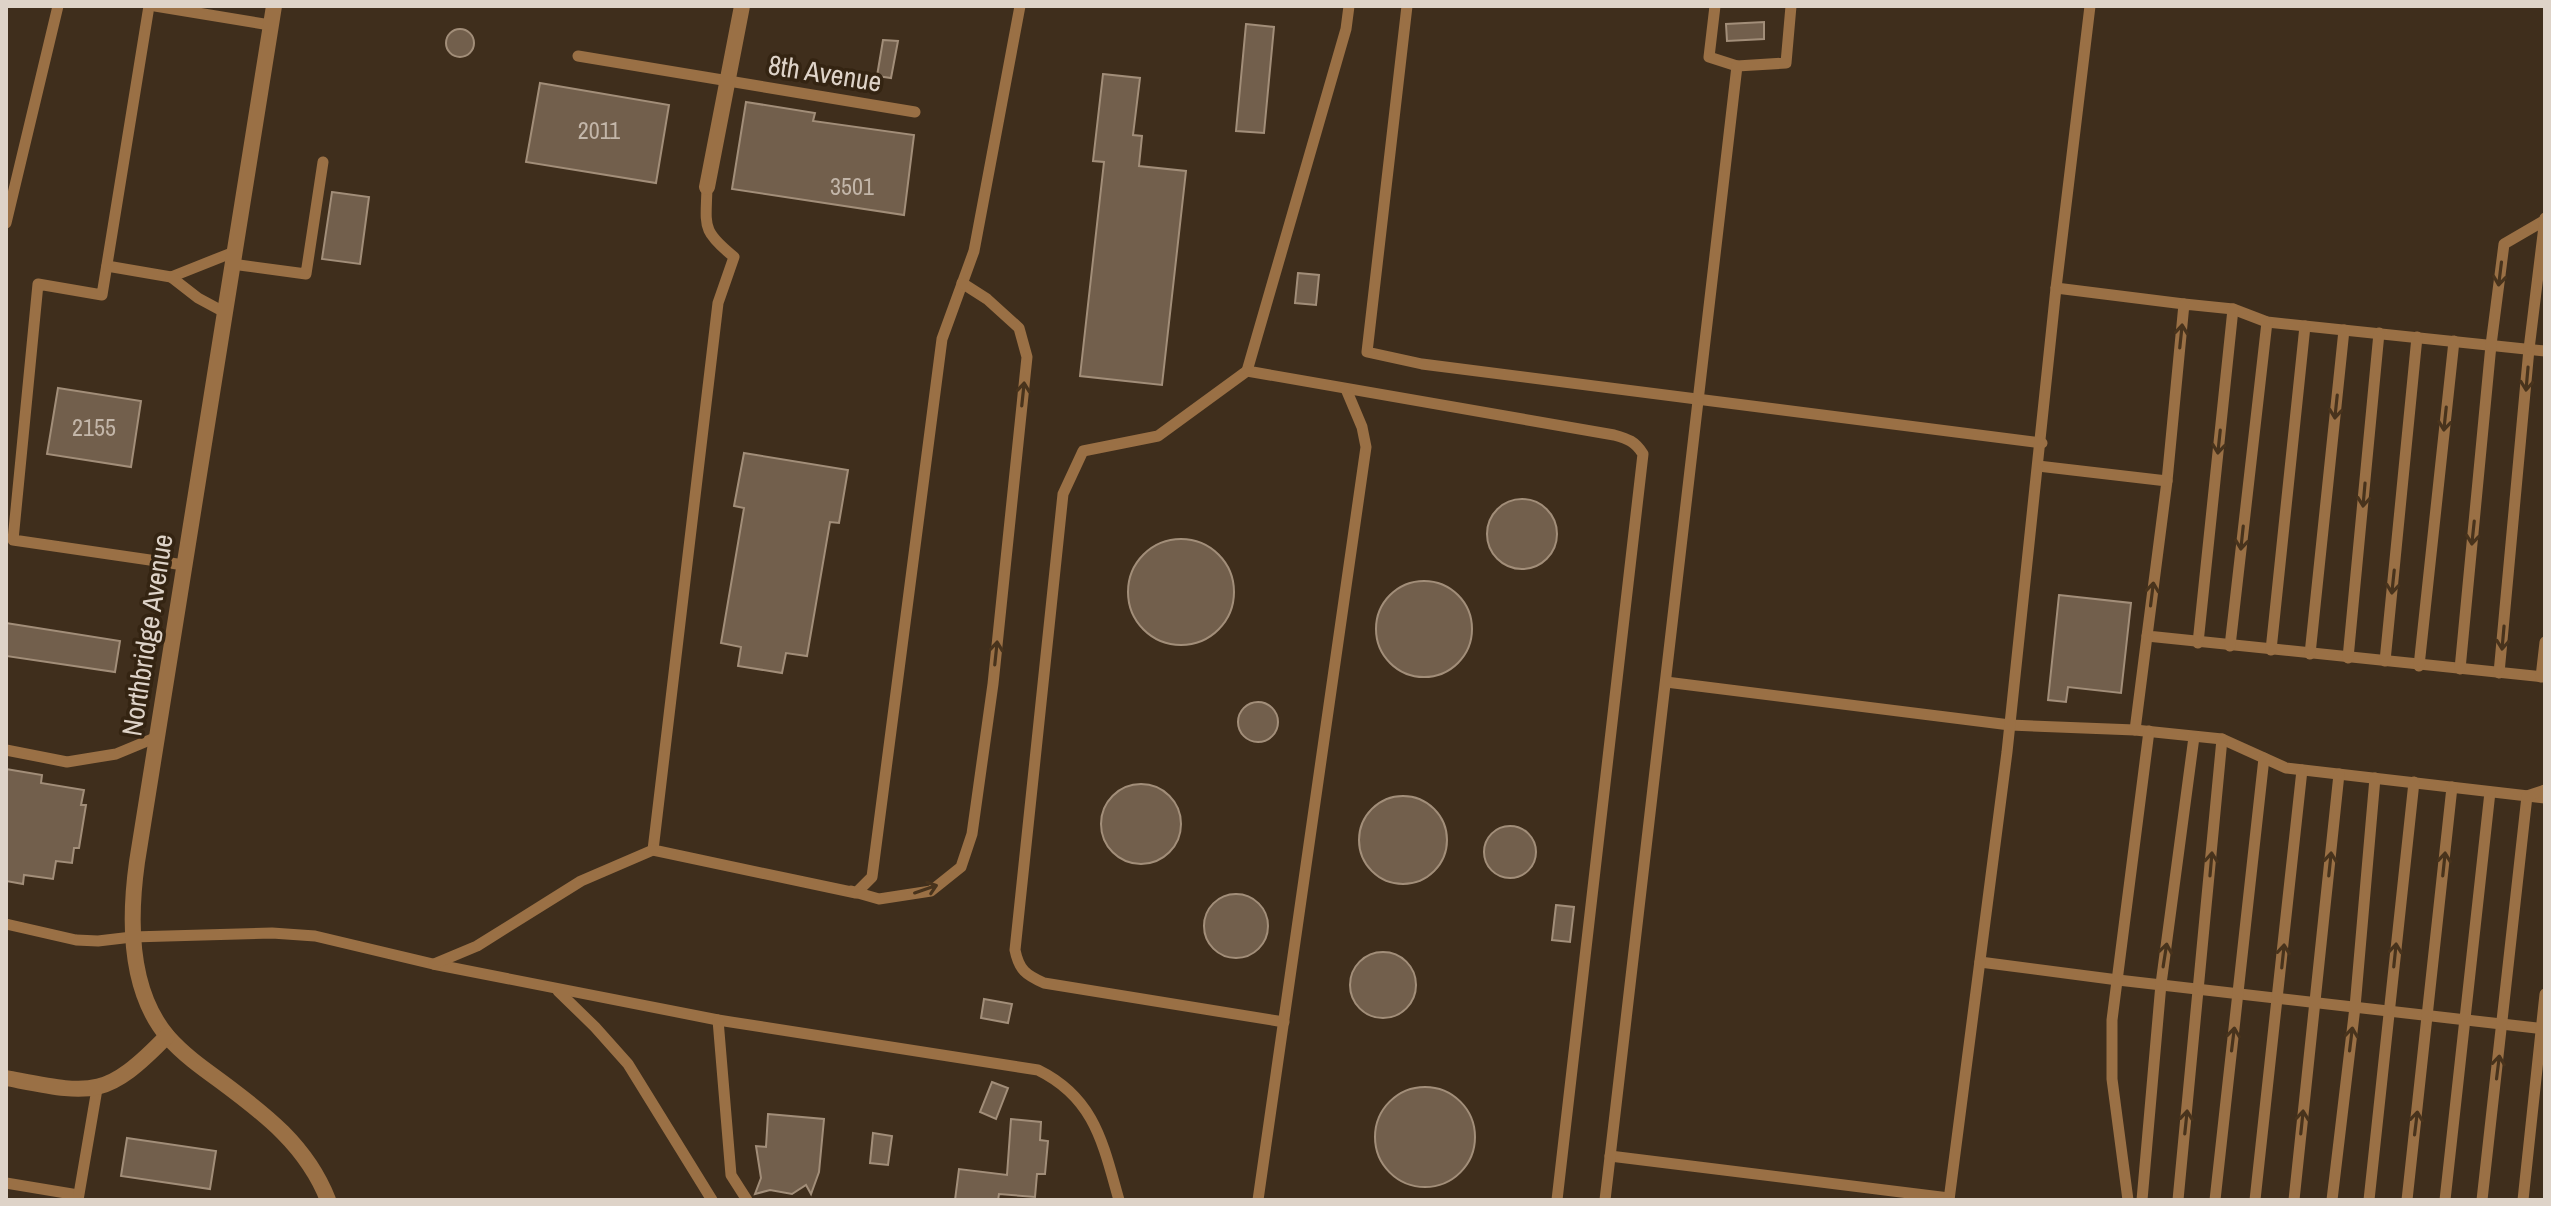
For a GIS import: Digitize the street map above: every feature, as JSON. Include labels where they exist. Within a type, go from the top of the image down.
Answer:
[{"type":"street","name":"Northbridge Avenue","points":[[274,6],[132,899],[132,937],[146,994],[167,1036],[192,1061],[278,1126],[301,1151],[319,1178],[328,1200]]},
{"type":"street","points":[[707,187],[742,6]]},
{"type":"street","points":[[6,1078],[58,1087],[97,1089],[136,1067],[167,1036]]},
{"type":"lane","points":[[6,223],[58,6]]},
{"type":"lane","points":[[149,6],[102,295],[38,284],[10,541],[184,565]]},
{"type":"lane","points":[[155,6],[270,25]]},
{"type":"lane","points":[[851,891],[856,893],[872,877],[942,339],[974,251],[1020,6]]},
{"type":"lane","points":[[1284,1022],[1044,983],[1026,975],[1018,966],[1015,950],[1063,494],[1083,451],[1158,436],[1247,371],[1346,29],[1349,6]]},
{"type":"lane","points":[[1407,6],[1367,352],[1422,364],[2042,443]]},
{"type":"lane","points":[[1715,6],[1709,57],[1737,66],[1786,63],[1791,6]]},
{"type":"lane","points":[[1610,1156],[1949,1199],[2010,725],[2056,288],[2090,6]]},
{"type":"lane","name":"8th Avenue","points":[[578,56],[915,112]]},
{"type":"lane","points":[[1605,1200],[1737,66]]},
{"type":"lane","points":[[107,266],[171,277],[233,258],[306,274],[323,162]]},
{"type":"lane","points":[[653,850],[718,303],[734,257],[709,235],[706,226],[707,187]]},
{"type":"lane","points":[[2460,669],[2491,345],[2504,244],[2545,219]]},
{"type":"lane","points":[[2499,673],[2529,349],[2545,219]]},
{"type":"lane","points":[[171,277],[198,298],[224,312]]},
{"type":"lane","points":[[433,964],[477,946],[581,881],[653,850],[879,899],[931,891],[961,867],[972,834],[993,684],[1027,357],[1019,328],[987,299],[962,283]]},
{"type":"lane","points":[[2056,288],[2233,309],[2267,322],[2545,351]]},
{"type":"lane","points":[[2135,730],[2167,481],[2184,304]]},
{"type":"lane","points":[[2198,643],[2233,309]]},
{"type":"lane","points":[[2230,646],[2267,322]]},
{"type":"lane","points":[[2271,650],[2305,326]]},
{"type":"lane","points":[[2310,654],[2344,330]]},
{"type":"lane","points":[[2348,658],[2379,333]]},
{"type":"lane","points":[[2385,661],[2417,337]]},
{"type":"lane","points":[[2419,666],[2454,341]]},
{"type":"lane","points":[[1247,371],[1614,435],[1630,439],[1643,454],[1557,1200]]},
{"type":"lane","points":[[1258,1200],[1366,447],[1362,427],[1346,389]]},
{"type":"lane","points":[[2038,466],[2167,481]]},
{"type":"lane","points":[[2147,636],[2543,677],[2545,642]]},
{"type":"lane","points":[[1666,682],[2010,725],[2135,730],[2222,739],[2286,768],[2545,798]]},
{"type":"lane","points":[[2128,1200],[2112,1079],[2112,1020],[2149,731]]},
{"type":"lane","points":[[6,750],[67,762],[116,754],[157,737]]},
{"type":"lane","points":[[2142,1200],[2161,984],[2194,737]]},
{"type":"lane","points":[[2178,1200],[2222,739]]},
{"type":"lane","points":[[2215,1200],[2264,758]]},
{"type":"lane","points":[[2255,1200],[2302,770]]},
{"type":"lane","points":[[2294,1200],[2339,774]]},
{"type":"lane","points":[[2332,1200],[2355,1007],[2375,778]]},
{"type":"lane","points":[[2369,1200],[2414,782]]},
{"type":"lane","points":[[2407,1200],[2452,787]]},
{"type":"lane","points":[[2527,796],[2545,790]]},
{"type":"lane","points":[[2445,1200],[2490,792]]},
{"type":"lane","points":[[2482,1200],[2527,796]]},
{"type":"lane","points":[[6,924],[76,940],[98,941],[132,937],[272,933],[315,936],[433,964],[718,1020],[1038,1070],[1060,1081],[1086,1107],[1101,1138],[1119,1200]]},
{"type":"lane","points":[[1980,962],[2543,1028]]},
{"type":"lane","points":[[558,990],[628,1064],[712,1200]]},
{"type":"lane","points":[[2523,1200],[2545,994]]},
{"type":"lane","points":[[718,1020],[731,1175],[747,1200]]},
{"type":"lane","points":[[6,1183],[78,1198],[97,1089]]},
{"type":"building","points":[[1764,22],[1764,39],[1727,41],[1726,24]]},
{"type":"building","points":[[1246,24],[1274,27],[1264,133],[1236,131]]},
{"type":"building","points":[[460,29],[470,33],[474,43],[470,53],[460,57],[450,53],[446,43],[450,33]]},
{"type":"building","points":[[883,40],[898,41],[891,78],[877,76]]},
{"type":"building","points":[[1103,74],[1140,78],[1133,135],[1142,136],[1139,166],[1186,171],[1162,385],[1080,376],[1104,162],[1093,161]]},
{"type":"building","points":[[540,83],[669,105],[656,183],[526,162]]},
{"type":"building","points":[[746,102],[815,113],[813,121],[914,135],[904,215],[732,189]]},
{"type":"building","points":[[332,192],[369,197],[360,264],[322,259]]},
{"type":"building","points":[[1298,273],[1319,275],[1316,305],[1295,303]]},
{"type":"building","points":[[58,388],[141,401],[131,467],[47,454]]},
{"type":"building","points":[[744,453],[848,470],[839,523],[830,522],[807,656],[786,653],[782,673],[738,666],[741,647],[721,643],[744,508],[734,506]]},
{"type":"building","points":[[1529,499],[1551,514],[1557,534],[1555,548],[1547,559],[1536,567],[1515,569],[1497,559],[1489,548],[1487,527],[1497,509],[1508,501]]},
{"type":"building","points":[[1181,539],[1201,543],[1218,555],[1230,572],[1234,592],[1230,612],[1218,629],[1201,641],[1181,645],[1161,641],[1144,629],[1132,612],[1128,592],[1132,572],[1144,555],[1161,543]]},
{"type":"building","points":[[1424,581],[1442,584],[1458,595],[1469,611],[1472,629],[1469,647],[1458,663],[1442,674],[1424,677],[1406,674],[1390,663],[1379,647],[1376,629],[1379,611],[1390,595],[1406,584]]},
{"type":"building","points":[[2059,595],[2131,603],[2121,693],[2068,687],[2066,702],[2048,700]]},
{"type":"building","points":[[6,623],[120,641],[115,672],[6,656]]},
{"type":"building","points":[[1258,702],[1272,708],[1278,722],[1272,736],[1258,742],[1244,736],[1238,722],[1244,708]]},
{"type":"building","points":[[6,769],[42,775],[41,783],[84,790],[81,805],[86,805],[79,848],[74,848],[72,863],[56,861],[53,879],[24,875],[23,884],[6,881]]},
{"type":"building","points":[[1133,784],[1149,784],[1170,795],[1181,816],[1181,832],[1170,853],[1149,864],[1133,864],[1119,858],[1107,846],[1101,832],[1101,816],[1107,802],[1119,790]]},
{"type":"building","points":[[1403,796],[1420,800],[1434,809],[1443,823],[1447,840],[1443,857],[1434,871],[1420,880],[1403,884],[1386,880],[1372,871],[1363,857],[1359,840],[1363,823],[1372,809],[1386,800]]},
{"type":"building","points":[[1510,826],[1528,834],[1536,852],[1528,870],[1510,878],[1492,870],[1484,852],[1492,834]]},
{"type":"building","points":[[1236,894],[1254,900],[1262,908],[1268,926],[1262,944],[1254,952],[1236,958],[1218,952],[1210,944],[1204,926],[1210,908],[1218,900]]},
{"type":"building","points":[[1556,905],[1574,907],[1570,942],[1552,940]]},
{"type":"building","points":[[1383,952],[1396,954],[1406,962],[1414,972],[1414,998],[1406,1008],[1396,1016],[1383,1018],[1370,1016],[1360,1008],[1352,998],[1350,985],[1352,972],[1360,962],[1370,954]]},
{"type":"building","points":[[984,999],[1012,1004],[1008,1023],[981,1018]]},
{"type":"building","points":[[992,1082],[1008,1088],[996,1119],[980,1112]]},
{"type":"building","points":[[1425,1087],[1444,1091],[1460,1102],[1471,1118],[1475,1137],[1471,1156],[1460,1172],[1444,1183],[1425,1187],[1406,1183],[1390,1172],[1379,1156],[1375,1137],[1379,1118],[1390,1102],[1406,1091]]},
{"type":"building","points":[[768,1114],[824,1119],[819,1172],[811,1194],[806,1185],[792,1194],[770,1190],[755,1194],[761,1178],[756,1146],[766,1147]]},
{"type":"building","points":[[1011,1119],[1041,1122],[1040,1140],[1048,1141],[1045,1174],[1037,1174],[1035,1197],[999,1194],[998,1200],[955,1200],[959,1169],[1007,1175]]},
{"type":"building","points":[[873,1133],[892,1136],[888,1165],[870,1163]]},
{"type":"building","points":[[127,1138],[216,1151],[210,1189],[121,1176]]}]
